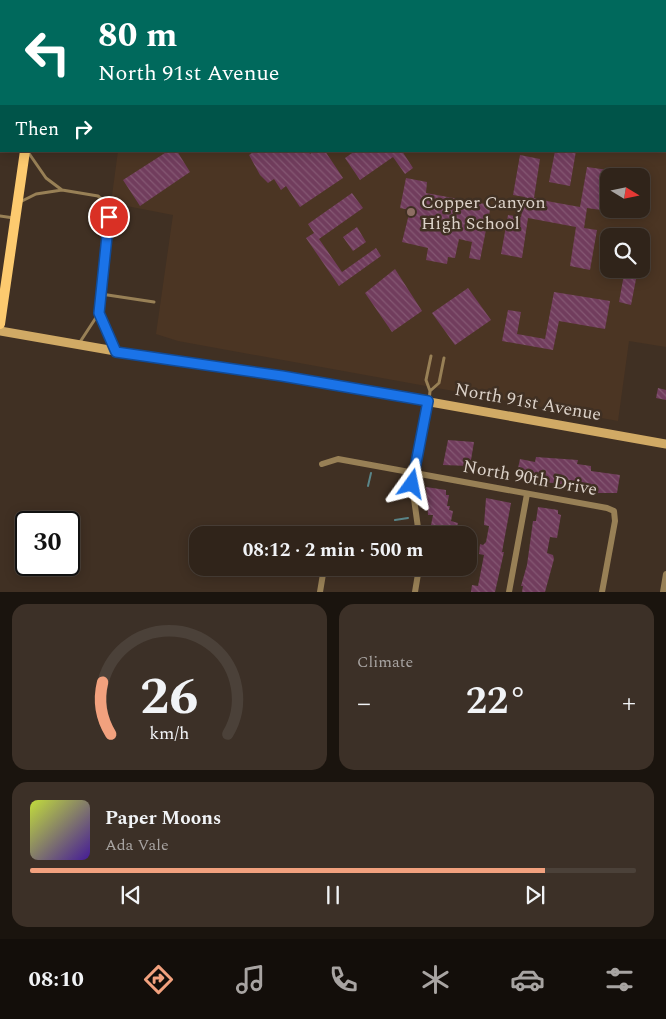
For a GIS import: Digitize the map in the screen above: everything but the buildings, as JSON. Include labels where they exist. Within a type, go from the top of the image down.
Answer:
[{"type":"main road","points":[[0,324],[26,152]]},
{"type":"main road","name":"North 91st Avenue","points":[[0,331],[116,352],[287,377],[666,444]]},
{"type":"street","points":[[417,526],[412,495],[414,472],[428,401]]},
{"type":"street","name":"North 90th Drive","points":[[322,464],[338,459],[607,508],[614,511],[615,520],[602,592]]},
{"type":"street","points":[[509,592],[527,494]]},
{"type":"street","points":[[663,592],[666,574]]},
{"type":"street","points":[[320,592],[323,576]]},
{"type":"street","points":[[415,592],[418,576]]},
{"type":"lane","points":[[27,152],[46,178],[62,190]]},
{"type":"lane","points":[[18,203],[36,194],[62,190],[98,196],[105,202],[109,217],[99,313],[78,345]]},
{"type":"lane","points":[[0,216],[15,219]]},
{"type":"lane","points":[[101,294],[154,302]]},
{"type":"lane","points":[[99,313],[116,352]]},
{"type":"lane","points":[[428,401],[430,391],[426,380],[431,356]]},
{"type":"lane","points":[[430,391],[439,383],[444,358]]},
{"type":"shaded area","name":"Copper Canyon High School","points":[[118,152],[666,152],[666,347],[629,341],[618,421],[178,341],[156,334],[173,215],[111,203]]},
{"type":"waterway","points":[[368,486],[371,473]]},
{"type":"waterway","points":[[395,520],[408,518]]},
{"type":"place","name":"Copper Canyon High School","points":[[411,212]]},
{"type":"route","points":[[109,217],[99,313],[116,352],[282,376],[428,401],[423,436],[412,484]]}]
